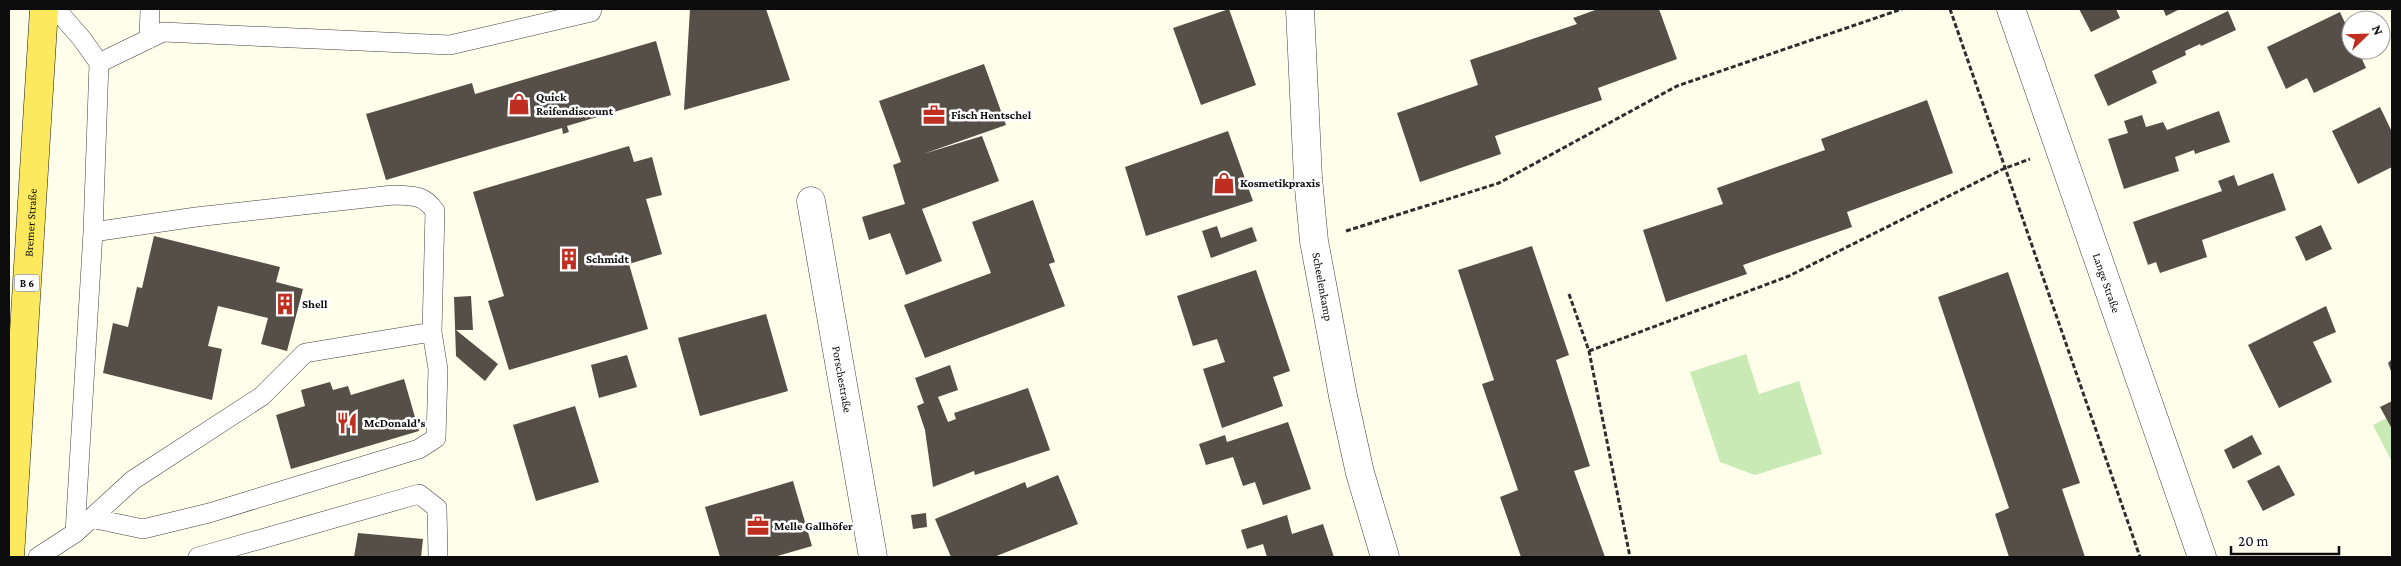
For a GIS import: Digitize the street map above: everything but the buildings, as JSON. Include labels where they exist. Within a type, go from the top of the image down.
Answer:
[{"type":"main road","name":"Bremer Straße","points":[[10,557],[44,9]]},
{"type":"street","name":"Scheelenkamp","points":[[1300,9],[1308,178],[1314,241],[1343,396],[1360,473],[1385,557]]},
{"type":"street","name":"Lange Straße","points":[[2011,9],[2202,557]]},
{"type":"street","name":"Porschestraße","points":[[812,201],[873,557]]},
{"type":"lane","points":[[56,9],[82,39],[99,63],[93,232],[75,533]]},
{"type":"lane","points":[[148,39],[150,9]]},
{"type":"lane","points":[[99,63],[163,32],[450,45],[591,12],[592,9]]},
{"type":"lane","points":[[91,518],[143,529],[209,513],[419,449],[436,438],[438,369],[432,332],[435,212],[428,201],[415,196],[393,195],[236,212],[93,232]]},
{"type":"lane","points":[[38,557],[75,533],[134,480],[262,396],[305,353],[432,332]]},
{"type":"lane","points":[[198,557],[419,494],[437,508],[438,557]]},
{"type":"path","points":[[1314,241],[1499,183],[1677,86],[1902,9]]},
{"type":"path","points":[[1950,9],[2003,169],[2033,245],[2140,557]]},
{"type":"path","points":[[1589,351],[1789,276],[2003,169],[2061,148]]},
{"type":"path","points":[[1569,294],[1589,351],[1630,557]]},
{"type":"green space","points":[[1746,354],[1759,394],[1799,381],[1822,454],[1755,475],[1720,462],[1690,372]]},
{"type":"green space","points":[[2392,415],[2392,462],[2373,425]]},
{"type":"place","name":"Quick Reifendiscount","points":[[519,104]]},
{"type":"place","name":"Fisch Hentschel","points":[[934,115]]},
{"type":"place","name":"Kosmetikpraxis","points":[[1224,183]]},
{"type":"place","name":"Schmidt","points":[[569,259]]},
{"type":"place","name":"Shell","points":[[285,304]]},
{"type":"place","name":"McDonald's","points":[[347,423]]},
{"type":"place","name":"Melle Gallhöfer","points":[[758,526]]}]
